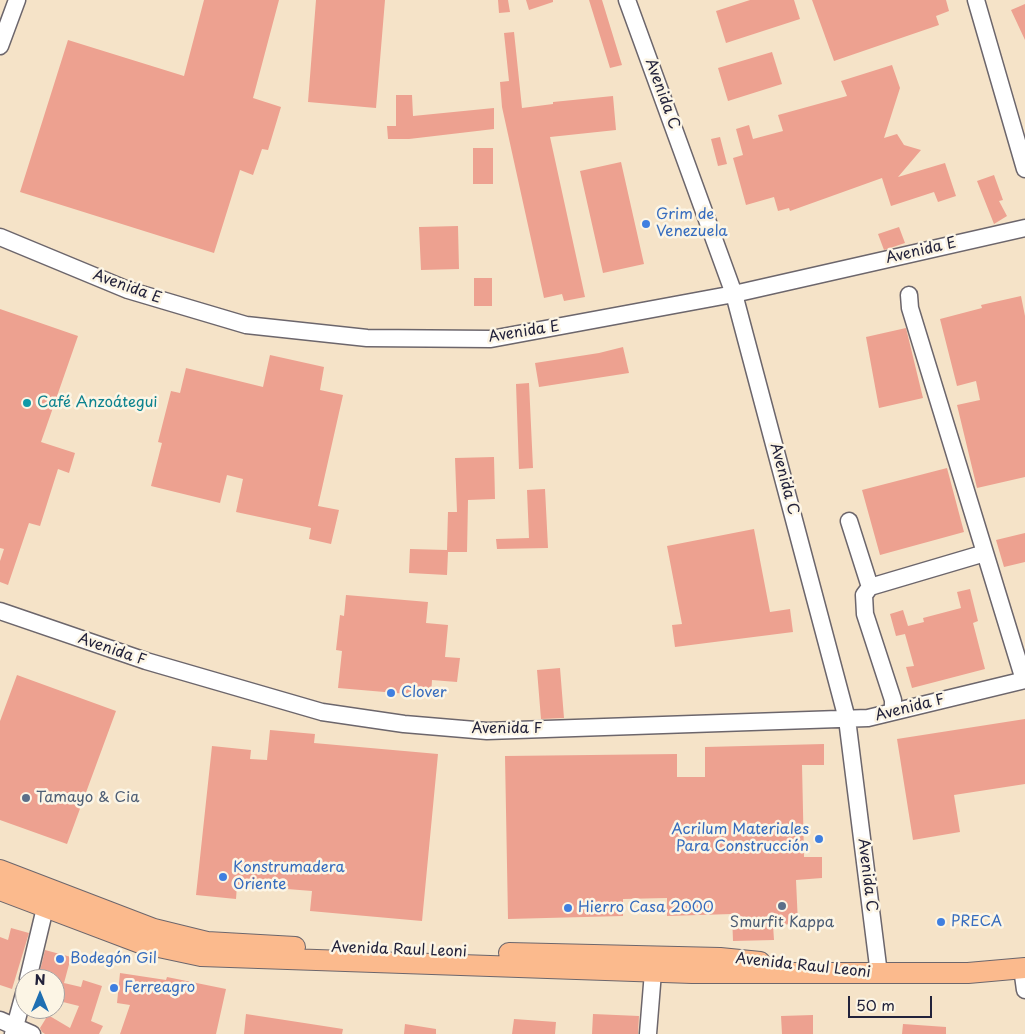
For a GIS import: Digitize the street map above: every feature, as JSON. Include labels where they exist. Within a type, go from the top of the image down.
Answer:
[{"type":"main road","name":"Avenida Raul Leoni","points":[[0,870],[154,929],[207,942],[425,952],[720,958],[879,974]]},
{"type":"main road","name":"Avenida Raul Leoni","points":[[0,890],[140,943],[201,956],[653,972],[879,974]]},
{"type":"main road","points":[[879,974],[968,973],[1024,968]]},
{"type":"street","points":[[0,46],[17,0]]},
{"type":"street","name":"Avenida C","points":[[627,0],[734,294],[847,719],[879,974]]},
{"type":"street","points":[[976,0],[1025,169]]},
{"type":"street","name":"Avenida E","points":[[0,236],[128,290],[246,325],[367,338],[491,339],[734,294],[1025,228]]},
{"type":"street","points":[[910,295],[910,308],[1025,680]]},
{"type":"street","points":[[849,521],[870,587]]},
{"type":"street","points":[[893,711],[893,700],[865,614],[864,595],[870,587],[985,552]]},
{"type":"street","name":"Avenida F","points":[[0,611],[146,662],[322,712],[404,724],[487,731],[868,718],[1025,680]]},
{"type":"street","points":[[30,969],[45,908]]},
{"type":"street","points":[[1024,968],[1025,990]]},
{"type":"street","points":[[648,1034],[653,972]]},
{"type":"street","points":[[0,1020],[15,1030],[32,1034]]},
{"type":"building","points":[[204,0],[279,0],[253,98],[281,107],[268,150],[262,149],[253,175],[240,170],[214,253],[20,192],[68,40],[184,76]]},
{"type":"building","points":[[316,0],[385,0],[376,108],[308,102]]},
{"type":"building","points":[[498,0],[508,0],[510,12],[499,13]]},
{"type":"building","points":[[526,0],[553,0],[553,2],[529,10]]},
{"type":"building","points":[[589,0],[602,0],[622,65],[610,68]]},
{"type":"building","points":[[750,0],[794,0],[800,19],[726,43],[716,11]]},
{"type":"building","points":[[812,0],[946,0],[949,11],[936,16],[939,25],[834,61]]},
{"type":"building","points":[[1025,4],[1025,40],[1011,10]]},
{"type":"building","points":[[514,32],[522,108],[553,104],[553,102],[613,96],[616,130],[550,137],[585,297],[564,301],[562,294],[544,298],[502,107],[500,82],[509,81],[504,33]]},
{"type":"building","points":[[772,52],[782,84],[728,101],[718,68]]},
{"type":"building","points":[[892,65],[900,88],[884,138],[897,134],[904,145],[921,150],[898,177],[945,163],[956,196],[938,202],[934,192],[891,206],[882,178],[790,211],[789,208],[778,211],[774,197],[746,205],[733,158],[743,155],[736,129],[749,125],[753,139],[783,131],[778,115],[847,96],[841,81]]},
{"type":"building","points":[[396,95],[412,95],[413,116],[494,108],[494,129],[409,139],[388,139],[387,126],[396,126]]},
{"type":"building","points":[[720,137],[727,164],[718,166],[711,139]]},
{"type":"building","points":[[473,148],[493,148],[493,184],[473,184]]},
{"type":"building","points":[[621,162],[644,264],[603,273],[580,171]]},
{"type":"building","points":[[994,175],[1003,200],[999,201],[1007,216],[994,224],[977,181]]},
{"type":"building","points":[[458,226],[459,269],[421,270],[419,227]]},
{"type":"building","points":[[899,227],[905,243],[884,250],[878,234]]},
{"type":"building","points":[[474,278],[492,278],[492,306],[474,306]]},
{"type":"building","points":[[1021,296],[1025,316],[1025,477],[977,488],[957,405],[980,400],[976,381],[957,386],[940,319],[982,308],[981,305]]},
{"type":"building","name":"Café Anzoátegui","points":[[0,309],[78,336],[41,442],[75,453],[69,473],[58,469],[40,526],[29,523],[8,585],[0,582],[0,561],[4,549],[0,548]]},
{"type":"building","points":[[906,328],[923,398],[879,408],[866,337]]},
{"type":"building","points":[[623,347],[629,373],[539,387],[535,363],[599,353]]},
{"type":"building","points":[[270,355],[324,367],[320,390],[343,395],[318,506],[339,510],[331,544],[309,539],[311,528],[236,512],[243,479],[227,475],[220,503],[151,486],[162,443],[158,442],[171,391],[180,393],[186,368],[263,387]]},
{"type":"building","points":[[529,383],[533,468],[519,469],[516,384]]},
{"type":"building","points":[[494,457],[495,499],[468,500],[467,552],[448,552],[447,575],[409,573],[410,549],[447,550],[448,512],[457,512],[455,458]]},
{"type":"building","points":[[947,468],[964,532],[880,555],[862,490]]},
{"type":"building","points":[[545,489],[548,548],[497,549],[496,539],[529,538],[527,490]]},
{"type":"building","points":[[754,529],[770,612],[790,609],[793,632],[675,647],[672,625],[682,624],[667,546]]},
{"type":"building","points":[[1025,533],[1025,562],[1004,567],[996,540]]},
{"type":"building","points":[[970,589],[978,621],[973,623],[985,669],[912,688],[906,667],[914,666],[905,634],[896,636],[890,614],[903,610],[908,626],[924,622],[923,618],[961,608],[957,592]]},
{"type":"building","points":[[346,595],[428,602],[426,623],[448,625],[445,657],[460,658],[457,682],[432,680],[431,696],[338,688],[342,651],[336,650],[340,615],[344,616]]},
{"type":"building","points":[[560,668],[564,718],[541,719],[537,670]]},
{"type":"building","points":[[17,675],[116,711],[67,844],[0,820],[0,721]]},
{"type":"building","points":[[1025,719],[1025,784],[954,795],[960,832],[913,840],[897,739]]},
{"type":"building","points":[[270,730],[315,734],[314,743],[438,754],[422,921],[310,911],[312,891],[237,885],[236,899],[196,895],[212,746],[251,750],[250,759],[267,760]]},
{"type":"building","points":[[824,744],[824,765],[802,765],[804,857],[822,857],[822,878],[796,880],[798,924],[773,925],[774,940],[733,941],[732,914],[667,916],[667,898],[623,899],[623,916],[508,919],[505,756],[677,754],[677,777],[705,777],[705,747]]},
{"type":"building","points":[[11,928],[29,933],[18,969],[15,969],[15,979],[12,989],[0,985],[0,937],[8,940]]},
{"type":"building","points":[[45,950],[71,957],[65,979],[65,969],[40,969]]},
{"type":"building","points":[[120,973],[166,980],[167,977],[226,989],[216,1034],[120,1034],[130,1005],[117,1003]]},
{"type":"building","points":[[83,980],[102,986],[91,1021],[103,1026],[99,1034],[45,1034],[42,1032],[40,1028],[46,1019],[55,1019],[70,1028],[79,1006],[65,1002],[65,983],[81,987]]},
{"type":"building","points":[[246,1014],[343,1029],[342,1034],[244,1034]]},
{"type":"building","points":[[593,1014],[639,1016],[638,1034],[592,1034]]},
{"type":"building","points":[[813,1015],[813,1034],[782,1034],[781,1016]]},
{"type":"building","points":[[514,1019],[556,1022],[555,1034],[512,1034]]},
{"type":"building","points":[[405,1024],[436,1029],[436,1034],[404,1034]]},
{"type":"building","points":[[903,1024],[946,1027],[946,1034],[902,1034]]},
{"type":"place","name":"Grim de Venezuela","points":[[646,224]]},
{"type":"place","name":"Café Anzoátegui","points":[[27,403]]},
{"type":"place","name":"Clover","points":[[391,693]]},
{"type":"place","name":"Tamayo & Cia","points":[[26,798]]},
{"type":"place","name":"Acrilum Materiales Para Construcción","points":[[819,839]]},
{"type":"place","name":"Konstrumadera Oriente","points":[[223,877]]},
{"type":"place","name":"Smurfit Kappa","points":[[782,906]]},
{"type":"place","name":"Hierro Casa 2000","points":[[568,908]]},
{"type":"place","name":"PRECA","points":[[941,922]]},
{"type":"place","name":"Bodegón Gil","points":[[60,959]]},
{"type":"place","name":"Ferreagro","points":[[114,988]]}]
